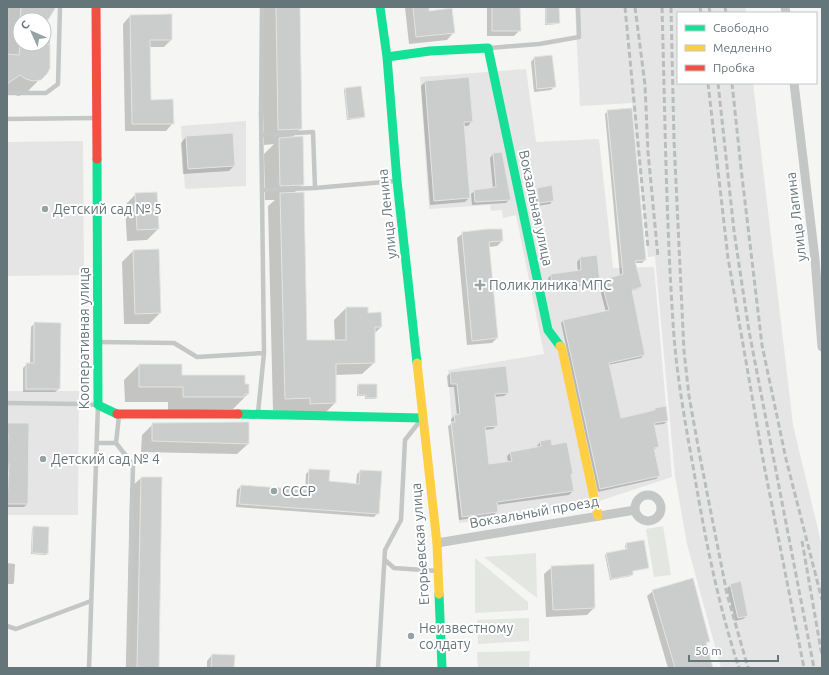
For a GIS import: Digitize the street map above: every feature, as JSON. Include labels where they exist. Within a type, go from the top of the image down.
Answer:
[{"type":"street","name":"Кооперативная улица","points":[[96,7],[98,406]]},
{"type":"street","name":"улица Ленина","points":[[380,7],[387,57],[397,181],[422,418]]},
{"type":"street","points":[[387,57],[430,51],[488,48]]},
{"type":"street","name":"Вокзальная улица","points":[[488,48],[548,330],[562,349],[598,516]]},
{"type":"street","name":"улица Лапина","points":[[794,84],[818,258],[822,347]]},
{"type":"street","points":[[98,406],[119,415],[258,414],[422,418]]},
{"type":"street","name":"Егорьевская улица","points":[[422,418],[437,543],[442,668]]},
{"type":"street","name":"Вокзальный проезд","points":[[437,543],[635,510]]},
{"type":"lane","points":[[7,44],[9,7]]},
{"type":"lane","points":[[7,93],[46,93],[58,84],[60,7]]},
{"type":"lane","points":[[258,414],[264,353],[262,7]]},
{"type":"lane","points":[[488,48],[539,44],[579,37],[578,7]]},
{"type":"lane","points":[[7,119],[96,118]]},
{"type":"lane","points":[[262,135],[313,132],[315,188]]},
{"type":"lane","points":[[263,190],[315,188],[397,181]]},
{"type":"lane","points":[[98,342],[174,343],[197,357],[264,353]]},
{"type":"lane","points":[[7,403],[80,404],[98,406]]},
{"type":"lane","name":"Кооперативная улица","points":[[89,668],[98,443],[98,406]]},
{"type":"lane","points":[[119,415],[116,443],[133,465],[128,668]]},
{"type":"lane","points":[[378,668],[385,550],[401,520],[405,440],[422,418]]},
{"type":"lane","points":[[98,443],[116,443]]},
{"type":"lane","points":[[384,560],[394,568],[438,571]]},
{"type":"lane","points":[[7,626],[16,629],[91,601]]},
{"type":"shaded area","points":[[575,7],[745,7],[746,12],[677,12],[677,84],[753,84],[793,425],[822,546],[822,668],[721,668],[687,544],[675,476],[655,256],[648,257],[632,103],[580,106]]},
{"type":"shaded area","points":[[526,69],[536,142],[599,139],[613,268],[654,267],[672,477],[578,508],[459,523],[448,370],[544,354],[516,215],[503,218],[502,210],[491,211],[490,205],[429,209],[420,77]]},
{"type":"shaded area","points":[[246,121],[246,186],[185,189],[181,126]]},
{"type":"shaded area","name":"Детский сад № 5","points":[[83,141],[84,275],[7,276],[7,142]]},
{"type":"shaded area","name":"Детский сад № 4","points":[[7,391],[79,391],[78,515],[7,515]]},
{"type":"shaded area","points":[[663,526],[671,575],[654,577],[646,529]]},
{"type":"shaded area","points":[[536,553],[537,598],[484,557]]},
{"type":"shaded area","points":[[475,558],[528,602],[528,610],[475,613]]},
{"type":"shaded area","points":[[529,618],[529,641],[478,644],[477,620]]},
{"type":"shaded area","points":[[530,651],[529,668],[478,668],[477,652]]},
{"type":"building","points":[[21,7],[56,7],[52,14],[52,12],[21,12]]},
{"type":"building","points":[[276,7],[300,7],[302,129],[278,130]]},
{"type":"building","points":[[413,7],[429,7],[429,11],[452,8],[455,33],[416,37]]},
{"type":"building","points":[[492,7],[520,7],[521,31],[492,31]]},
{"type":"building","points":[[546,7],[559,7],[560,23],[546,24]]},
{"type":"building","points":[[172,14],[172,40],[150,40],[151,100],[173,99],[174,124],[132,124],[130,15]]},
{"type":"building","points":[[19,52],[50,52],[50,68],[47,74],[41,80],[33,81],[20,75],[7,84],[7,54],[19,55]]},
{"type":"building","points":[[552,55],[556,87],[537,89],[534,57]]},
{"type":"building","points":[[469,77],[473,122],[464,122],[470,198],[434,201],[425,81]]},
{"type":"building","points":[[361,86],[365,117],[348,119],[345,88]]},
{"type":"building","points":[[632,108],[646,260],[635,261],[642,287],[632,290],[645,355],[609,363],[621,418],[666,406],[668,421],[654,423],[659,447],[654,448],[660,476],[600,489],[563,320],[609,310],[601,280],[623,274],[607,110]]},
{"type":"building","points":[[233,133],[235,166],[188,169],[186,136]]},
{"type":"building","points":[[303,136],[304,185],[280,186],[279,138]]},
{"type":"building","points":[[502,152],[511,200],[475,202],[474,190],[496,187],[493,153]]},
{"type":"building","points":[[552,185],[554,201],[539,203],[537,188]]},
{"type":"building","points":[[157,192],[159,229],[137,230],[135,193]]},
{"type":"building","points":[[304,192],[307,340],[346,340],[346,307],[368,307],[368,313],[381,312],[382,327],[375,327],[375,363],[336,364],[336,403],[310,404],[310,398],[285,399],[280,193]]},
{"type":"building","name":"Поликлиника МПС","points":[[502,229],[503,241],[489,242],[498,338],[472,341],[462,232]]},
{"type":"building","points":[[159,249],[161,313],[135,314],[133,250]]},
{"type":"building","points":[[597,255],[600,281],[552,287],[551,274],[581,270],[580,257]]},
{"type":"building","points":[[34,322],[61,323],[60,389],[26,389],[26,363],[34,363]]},
{"type":"building","points":[[139,364],[182,364],[182,375],[245,375],[245,384],[249,384],[249,394],[245,394],[245,397],[183,397],[183,387],[139,387]]},
{"type":"building","points":[[506,366],[509,393],[495,394],[498,426],[485,427],[489,464],[512,461],[510,452],[541,446],[540,441],[551,439],[552,445],[567,442],[573,474],[571,474],[574,491],[497,502],[498,512],[462,517],[451,422],[455,422],[454,415],[460,414],[457,384],[451,384],[450,372]]},
{"type":"building","points":[[358,384],[377,384],[377,398],[366,398],[366,395],[358,395]]},
{"type":"building","points":[[249,422],[249,444],[152,441],[152,423]]},
{"type":"building","points":[[7,423],[29,423],[28,504],[7,504],[9,464],[7,464]]},
{"type":"building","points":[[309,469],[330,470],[329,481],[359,484],[360,470],[382,471],[379,514],[239,504],[241,485],[308,490]]},
{"type":"building","points":[[141,477],[162,477],[159,668],[137,668]]},
{"type":"building","points":[[33,526],[49,527],[48,554],[32,553]]},
{"type":"building","points":[[644,540],[649,568],[633,571],[633,575],[611,579],[606,553],[627,549],[626,543]]},
{"type":"building","points":[[594,564],[595,608],[553,610],[551,566]]},
{"type":"building","points":[[693,578],[710,642],[706,642],[713,668],[675,668],[652,590]]},
{"type":"building","points":[[741,581],[748,616],[738,618],[730,584]]},
{"type":"building","points":[[212,654],[235,655],[234,668],[211,668]]},
{"type":"railway","points":[[625,7],[648,248]]},
{"type":"railway","points":[[635,7],[645,85],[648,152],[658,257]]},
{"type":"railway","points":[[662,7],[669,243],[676,360],[698,497],[718,595],[739,668]]},
{"type":"railway","points":[[671,7],[674,140],[684,351],[689,396],[727,594],[748,668]]},
{"type":"railway","points":[[700,7],[701,12]]},
{"type":"railway","points":[[709,7],[710,12]]},
{"type":"railway","points":[[725,7],[726,12]]},
{"type":"railway","points":[[708,84],[728,258],[764,465],[804,668]]},
{"type":"railway","points":[[718,84],[734,231],[749,331],[814,668]]},
{"type":"railway","points":[[732,84],[762,345],[786,459],[822,600]]},
{"type":"railway","points":[[802,541],[822,656]]},
{"type":"traffic: fast","points":[[380,7],[387,57],[397,181],[417,363]]},
{"type":"traffic: fast","points":[[387,57],[430,51],[488,48],[548,330],[560,346]]},
{"type":"traffic: fast","points":[[97,159],[98,405],[117,414]]},
{"type":"traffic: fast","points":[[238,414],[422,418]]},
{"type":"traffic: fast","points":[[439,594],[442,668]]},
{"type":"traffic: slow","points":[[560,346],[562,349],[598,516]]},
{"type":"traffic: slow","points":[[417,363],[437,543],[439,594]]},
{"type":"traffic: jam","points":[[96,7],[97,159]]},
{"type":"traffic: jam","points":[[117,414],[238,414]]},
{"type":"place","name":"Детский сад № 5","points":[[45,209]]},
{"type":"place","name":"Поликлиника МПС","points":[[480,285]]},
{"type":"place","name":"Детский сад № 4","points":[[43,459]]},
{"type":"place","name":"СССР","points":[[274,491]]},
{"type":"place","name":"Неизвестному солдату","points":[[411,636]]}]
